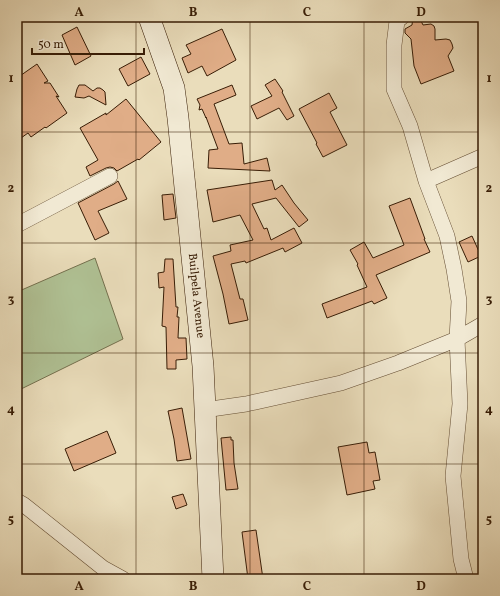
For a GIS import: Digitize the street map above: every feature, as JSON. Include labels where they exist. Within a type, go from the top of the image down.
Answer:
[{"type":"street","name":"Builpela Avenue","points":[[149,17],[174,88],[203,366],[212,579]]},
{"type":"street","points":[[402,17],[397,21],[394,45],[394,88],[410,126],[426,181],[447,236],[459,301],[457,340],[460,404],[453,476],[461,559],[466,579]]},
{"type":"street","points":[[426,181],[483,156]]},
{"type":"street","points":[[17,224],[110,176]]},
{"type":"street","points":[[204,410],[246,404],[341,383],[457,340],[483,324]]},
{"type":"street","points":[[17,501],[103,568],[123,579]]},
{"type":"green space","points":[[95,258],[123,339],[17,391],[17,292]]},
{"type":"building","points":[[413,17],[419,17],[423,25],[431,24],[434,26],[435,40],[450,40],[453,48],[448,56],[454,71],[421,84],[414,66],[411,39],[405,33],[405,29],[412,25]]},
{"type":"building","points":[[77,27],[91,56],[75,65],[62,35]]},
{"type":"building","points":[[222,29],[236,60],[207,76],[202,66],[188,73],[182,58],[191,54],[186,45]]},
{"type":"building","points":[[141,57],[150,74],[128,86],[119,69]]},
{"type":"building","points":[[37,64],[48,81],[44,83],[50,83],[67,113],[31,137],[28,133],[21,138],[17,131],[17,78]]},
{"type":"building","points":[[275,79],[283,91],[282,92],[294,116],[287,120],[279,108],[257,119],[251,106],[272,96],[265,85]]},
{"type":"building","points":[[79,85],[85,85],[93,91],[97,88],[103,90],[105,92],[106,105],[89,96],[84,98],[75,97]]},
{"type":"building","points":[[232,85],[236,95],[214,104],[229,144],[242,143],[244,164],[267,158],[270,171],[208,168],[209,150],[218,149],[206,117],[202,109],[199,110],[200,105],[197,99]]},
{"type":"building","points":[[329,93],[337,108],[330,112],[347,145],[323,157],[299,109]]},
{"type":"building","points":[[126,99],[161,142],[139,160],[138,159],[117,171],[110,167],[90,176],[86,167],[98,160],[80,128],[106,113],[106,115]]},
{"type":"building","points":[[272,180],[275,190],[282,185],[308,220],[299,227],[276,198],[252,204],[264,229],[267,228],[271,240],[294,228],[302,243],[285,252],[283,248],[246,263],[245,261],[231,264],[240,299],[243,299],[248,320],[229,324],[213,256],[231,251],[230,245],[253,240],[240,215],[213,222],[207,190]]},
{"type":"building","points":[[118,181],[127,199],[98,211],[109,233],[95,240],[78,203]]},
{"type":"building","points":[[173,194],[176,218],[164,220],[162,195]]},
{"type":"building","points":[[410,198],[430,252],[376,275],[387,298],[374,304],[372,301],[327,318],[322,304],[367,287],[357,265],[358,264],[350,250],[364,242],[373,258],[404,245],[389,206]]},
{"type":"building","points":[[472,236],[481,256],[468,262],[459,242]]},
{"type":"building","points":[[165,259],[173,259],[176,307],[178,307],[177,317],[179,317],[178,338],[186,338],[187,359],[176,360],[176,369],[167,369],[166,327],[162,326],[164,287],[159,288],[158,273],[164,272]]},
{"type":"building","points":[[182,408],[191,459],[177,461],[168,411]]},
{"type":"building","points":[[107,431],[116,453],[74,471],[65,449]]},
{"type":"building","points":[[231,437],[231,440],[233,440],[234,463],[238,489],[226,490],[221,438]]},
{"type":"building","points":[[367,442],[369,453],[375,452],[380,480],[373,481],[375,489],[347,495],[338,447]]},
{"type":"building","points":[[183,494],[187,505],[176,509],[172,497]]},
{"type":"building","points":[[256,530],[263,579],[248,579],[242,532]]}]
